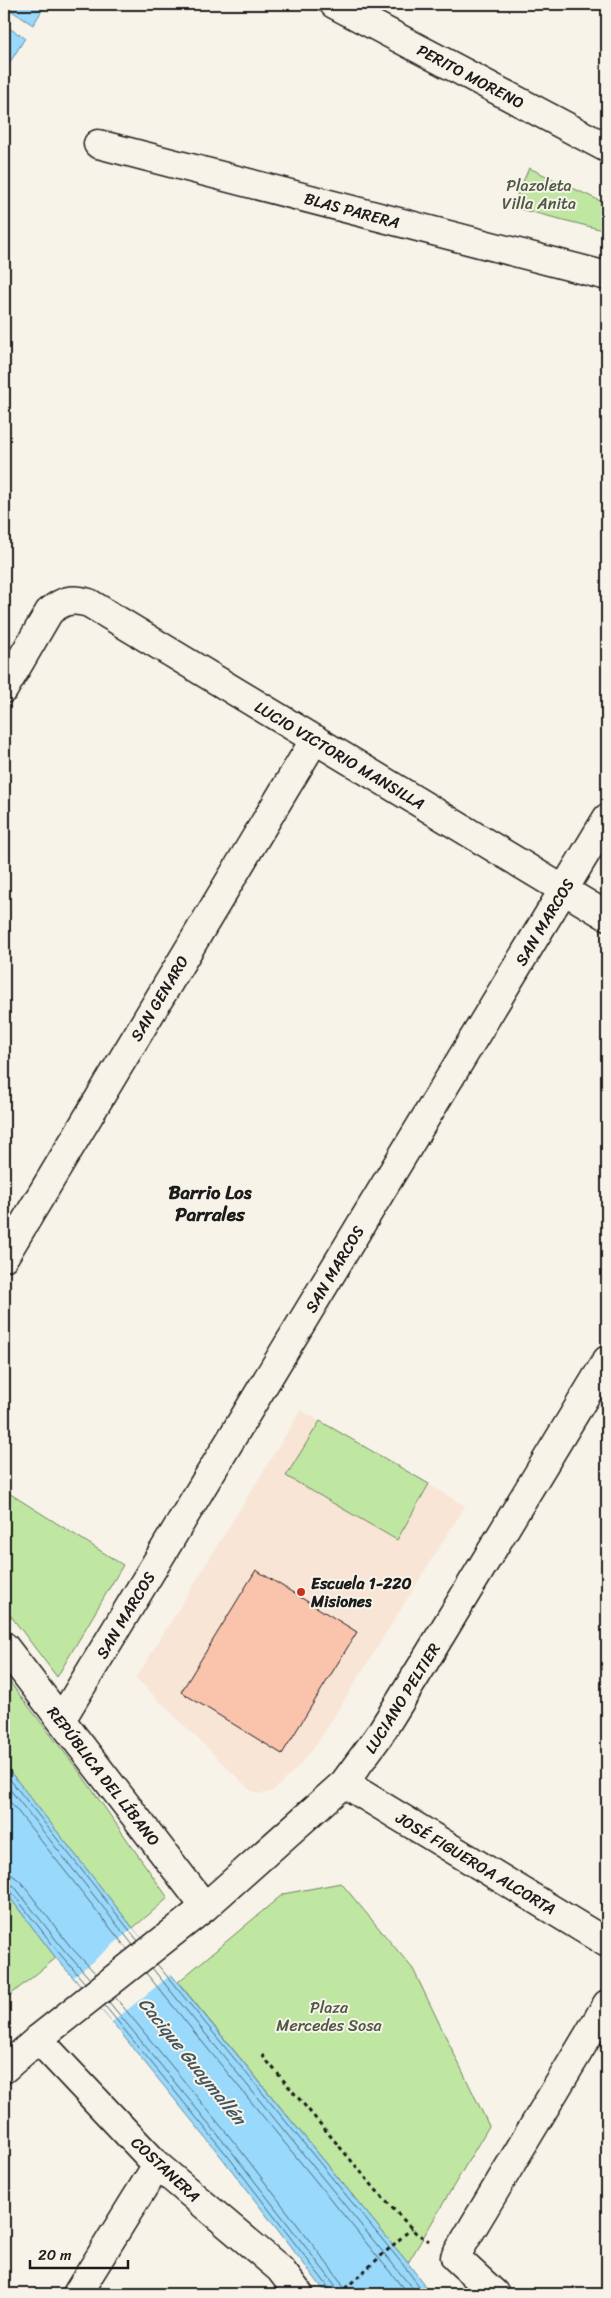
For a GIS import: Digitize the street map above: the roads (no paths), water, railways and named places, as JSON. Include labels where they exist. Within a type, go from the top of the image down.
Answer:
[{"type":"street","name":"PERITO MORENO","points":[[334,4],[607,148]]},
{"type":"street","name":"BLAS PARERA","points":[[98,144],[607,276]]},
{"type":"street","name":"LUCIO VICTORIO MANSILLA","points":[[4,689],[50,612],[60,603],[70,599],[89,603],[607,916]]},
{"type":"street","name":"SAN GENARO","points":[[4,1257],[315,739]]},
{"type":"street","name":"SAN MARCOS","points":[[61,1720],[607,818]]},
{"type":"street","name":"LUCIANO PELTIER","points":[[4,2069],[38,2039],[205,1907],[344,1783],[378,1737],[607,1360]]},
{"type":"street","name":"REPÚBLICA DEL LÍBANO","points":[[4,1646],[205,1907]]},
{"type":"street","name":"JOSÉ FIGUEROA ALCORTA","points":[[344,1783],[607,1943]]},
{"type":"street","points":[[495,2294],[455,2257],[607,2004]]},
{"type":"street","name":"COSTANERA","points":[[38,2039],[157,2165],[280,2269],[299,2294]]},
{"type":"street","points":[[77,2294],[157,2165]]},
{"type":"water","points":[[4,4],[46,4],[33,25],[4,6]]},
{"type":"water","points":[[4,25],[25,38],[4,72]]},
{"type":"water","name":"Cacique Guaymallén","points":[[4,1764],[133,1928],[408,2263],[431,2294],[327,2294],[223,2159],[112,2022],[56,1958],[4,1890]]},
{"type":"place","name":"Escuela 1-220 Misiones","points":[[301,1592]]},
{"type":"district","name":"Barrio Los Parrales","points":[[210,1203]]},
{"type":"park label","name":"Plazoleta Villa Anita","points":[[539,194]]},
{"type":"park label","name":"Plaza Mercedes Sosa","points":[[329,2016]]}]
